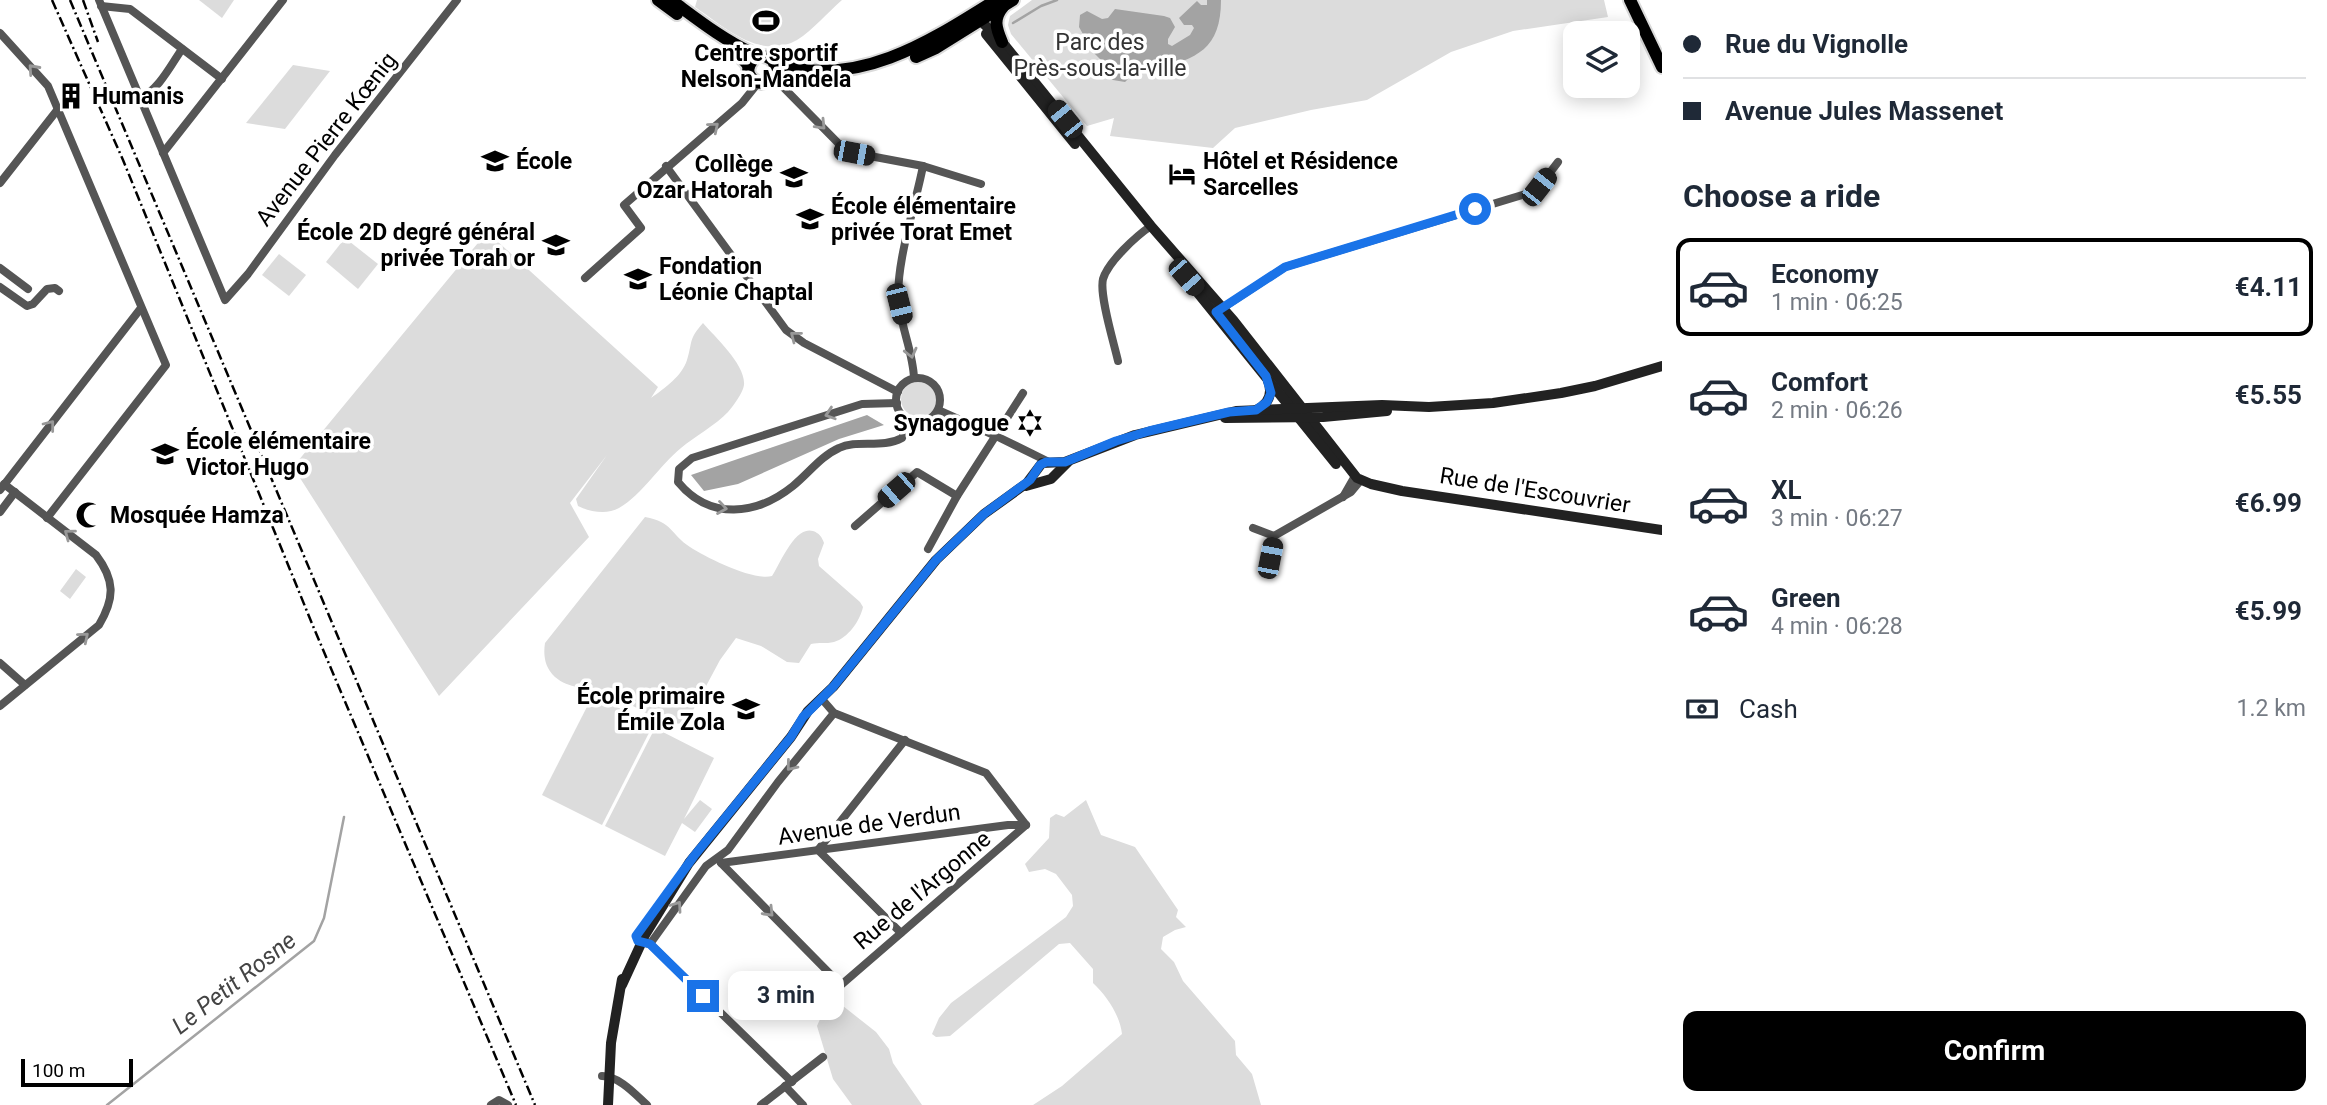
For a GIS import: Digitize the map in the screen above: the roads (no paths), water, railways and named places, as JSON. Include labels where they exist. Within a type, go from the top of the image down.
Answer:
[{"type":"main road","points":[[657,0],[713,40],[738,54],[749,66],[751,78],[795,72],[847,74],[892,65],[936,48],[999,3]]},
{"type":"main road","points":[[671,0],[719,36],[768,57],[769,75]]},
{"type":"main road","points":[[1630,0],[1662,67]]},
{"type":"main road","points":[[1637,0],[1662,52]]},
{"type":"main road","points":[[975,20],[999,3]]},
{"type":"main road","points":[[999,3],[995,23],[1002,42]]},
{"type":"main road","points":[[975,20],[1002,42],[1148,228]]},
{"type":"main road","points":[[975,20],[1219,310],[1297,413],[1326,440],[1356,481]]},
{"type":"main road","points":[[749,66],[754,58],[760,55]]},
{"type":"main road","points":[[1219,310],[1266,376],[1356,481]]},
{"type":"main road","points":[[608,1105],[604,1045],[615,1014],[625,962],[643,941],[694,856],[791,737],[803,717],[833,687],[944,552],[984,514],[1045,470],[1135,435],[1236,411],[1334,416],[1411,407],[1493,403],[1561,393],[1662,366]]},
{"type":"main road","points":[[1256,410],[1270,397],[1266,376]]},
{"type":"main road","points":[[1210,417],[1382,405],[1411,407]]},
{"type":"main road","points":[[1326,440],[1327,426],[1334,416]]},
{"type":"main road","name":"Rue de l'Escouvrier","points":[[1356,481],[1402,491],[1662,530]]},
{"type":"main road","points":[[602,1105],[605,1076]]},
{"type":"street","points":[[100,3],[163,153],[284,0]]},
{"type":"street","name":"Avenue Pierre Kœnig","points":[[163,153],[225,300],[248,274],[335,155],[457,0]]},
{"type":"street","points":[[100,3],[130,9],[222,79]]},
{"type":"street","points":[[0,33],[48,86],[166,365],[47,517]]},
{"type":"street","points":[[140,98],[146,96],[159,81],[182,49]]},
{"type":"street","points":[[585,278],[640,228],[624,205],[742,103],[769,75],[842,147],[854,153],[923,166],[981,184]]},
{"type":"street","points":[[0,183],[58,109]]},
{"type":"street","points":[[1219,310],[1285,267],[1529,193],[1539,187],[1558,162]]},
{"type":"street","points":[[666,166],[786,330],[804,344],[898,392]]},
{"type":"street","points":[[914,379],[914,363],[899,304],[899,280],[923,166]]},
{"type":"street","points":[[1118,361],[1103,295],[1103,280],[1112,263],[1148,228]]},
{"type":"street","points":[[0,268],[28,289]]},
{"type":"street","points":[[0,303],[4,290],[27,306],[33,304],[47,289],[55,288],[59,291]]},
{"type":"street","points":[[4,484],[141,308]]},
{"type":"street","points":[[914,379],[928,380],[938,390],[940,404],[938,410],[928,419],[916,422],[901,414],[897,403],[898,392],[902,386],[914,379]]},
{"type":"street","points":[[928,549],[957,496],[1023,393]]},
{"type":"street","points":[[897,403],[862,404],[692,458],[679,469],[678,482],[685,491],[712,507],[733,510],[765,505],[791,488],[842,446],[892,443],[902,438],[909,420]]},
{"type":"street","points":[[938,410],[1032,454],[1045,470]]},
{"type":"street","points":[[0,472],[4,484],[91,551],[104,566],[110,579],[108,608],[99,625],[0,706]]},
{"type":"street","points":[[855,526],[917,472],[957,496]]},
{"type":"street","points":[[1270,558],[1274,536],[1343,496],[1356,481]]},
{"type":"street","points":[[0,512],[15,492]]},
{"type":"street","points":[[1253,528],[1274,536]]},
{"type":"street","points":[[0,663],[25,685]]},
{"type":"street","points":[[821,698],[834,713],[986,773],[1027,825]]},
{"type":"street","points":[[803,1105],[789,1084],[643,941],[706,866],[720,861],[778,782],[834,713]]},
{"type":"street","points":[[901,933],[818,850],[905,740]]},
{"type":"street","name":"Avenue de Verdun","points":[[720,861],[1008,825],[1027,825]]},
{"type":"street","name":"Rue de l'Argonne","points":[[720,861],[841,985],[1027,825]]},
{"type":"street","points":[[761,1105],[823,1057]]},
{"type":"street","points":[[605,1076],[623,1084],[647,1105]]},
{"type":"street","points":[[491,1105],[499,1100],[508,1105]]},
{"type":"waterway","name":"Le Petit Rosne","points":[[1013,23],[1057,0]]},
{"type":"waterway","name":"Le Petit Rosne","points":[[107,1105],[314,941],[324,918],[344,817]]},
{"type":"railway","points":[[52,0],[123,160],[313,626],[516,1105]]},
{"type":"railway","points":[[70,0],[535,1105]]},
{"type":"railway","points":[[83,0],[98,42]]},
{"type":"place","name":"Centre sportif Nelson-Mandela","points":[[766,21]]},
{"type":"place","name":"Humanis","points":[[71,96]]},
{"type":"place","name":"École","points":[[495,161]]},
{"type":"place","name":"Hôtel et Résidence Sarcelles","points":[[1182,174]]},
{"type":"place","name":"Collège Ozar Hatorah","points":[[794,177]]},
{"type":"place","name":"École élémentaire privée Torat Emet","points":[[810,219]]},
{"type":"place","name":"École 2D degré général privée Torah or","points":[[556,245]]},
{"type":"place","name":"Fondation Léonie Chaptal","points":[[638,279]]},
{"type":"place","name":"Synagogue","points":[[1030,423]]},
{"type":"place","name":"École élémentaire Victor Hugo","points":[[165,454]]},
{"type":"place","name":"Mosquée Hamza","points":[[89,515]]},
{"type":"place","name":"École primaire Émile Zola","points":[[746,709]]},
{"type":"park label","name":"Parc des Près-sous-la-ville","points":[[1100,55]]}]
